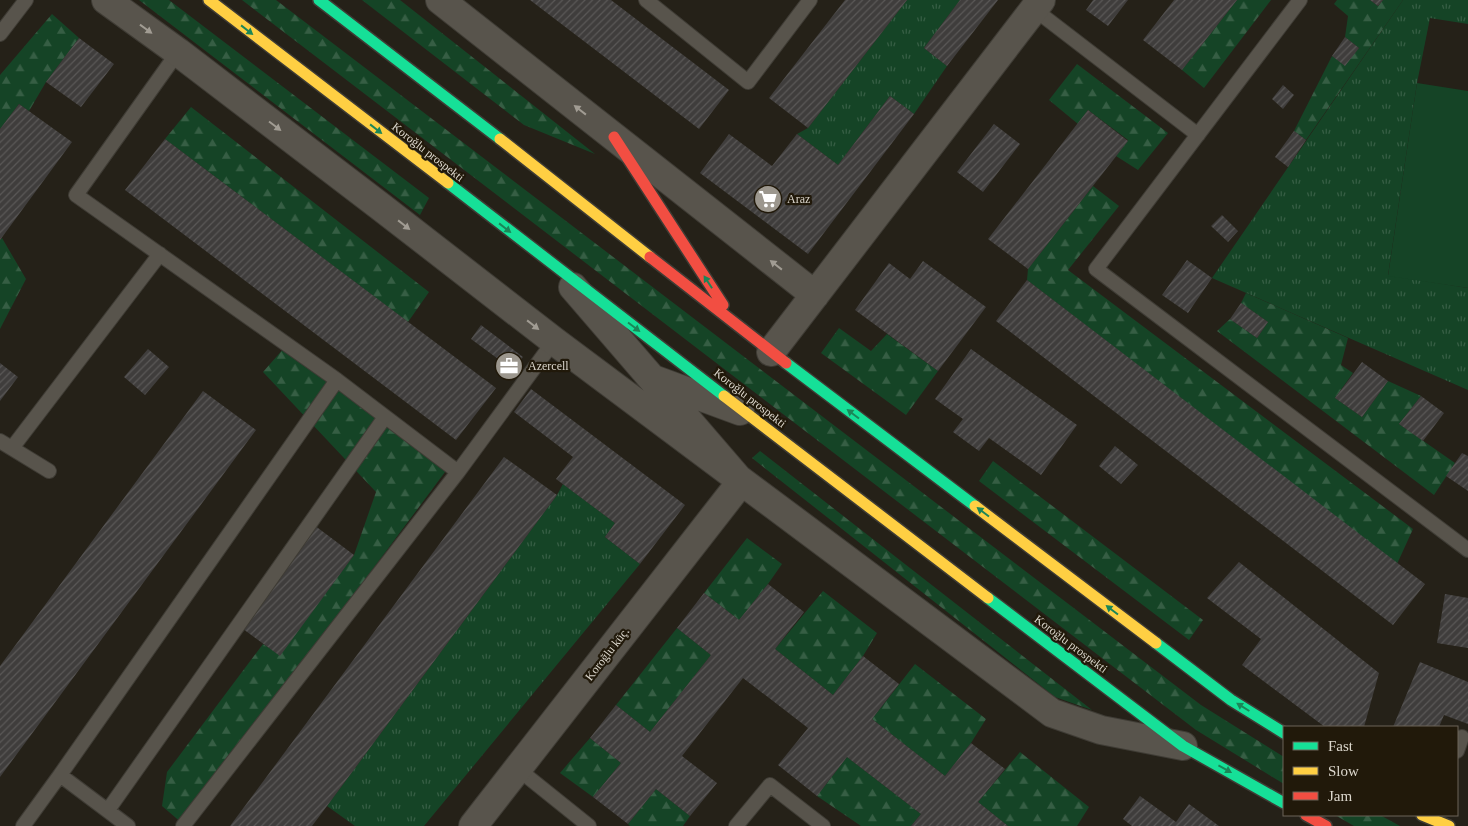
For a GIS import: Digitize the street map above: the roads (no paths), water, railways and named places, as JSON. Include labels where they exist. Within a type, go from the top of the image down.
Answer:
[{"type":"main road","name":"Koroğlu prospekti","points":[[209,0],[1183,746],[1283,802]]},
{"type":"main road","points":[[319,0],[476,120],[771,352],[1231,700],[1283,732]]},
{"type":"main road","points":[[614,137],[735,323]]},
{"type":"main road","points":[[1308,816],[1326,826]]},
{"type":"main road","points":[[1429,816],[1449,826]]},
{"type":"street","points":[[106,0],[178,52],[741,482],[1052,713],[1101,730],[1183,746]]},
{"type":"street","points":[[440,0],[815,295]]},
{"type":"street","points":[[771,352],[1038,5]]},
{"type":"street","points":[[554,265],[741,482]]},
{"type":"street","points":[[554,341],[748,414]]},
{"type":"street","name":"Koroğlu küç.","points":[[473,826],[741,482]]},
{"type":"lane","points":[[0,34],[26,0]]},
{"type":"lane","points":[[646,0],[748,82],[810,0]]},
{"type":"lane","points":[[1300,0],[1096,269],[1468,550]]},
{"type":"lane","points":[[1038,5],[1198,135]]},
{"type":"lane","points":[[178,52],[76,194],[337,380],[458,472]]},
{"type":"lane","points":[[49,471],[6,444],[160,254]]},
{"type":"lane","points":[[183,826],[458,472],[554,341]]},
{"type":"lane","points":[[23,826],[337,380]]},
{"type":"lane","points":[[108,810],[385,417]]},
{"type":"lane","points":[[1458,748],[1462,737]]},
{"type":"lane","points":[[518,769],[590,826]]},
{"type":"lane","points":[[60,775],[128,826]]},
{"type":"lane","points":[[736,826],[770,785],[823,826]]},
{"type":"place","name":"Araz","points":[[768,199]]},
{"type":"place","name":"Azercell","points":[[509,366]]}]
